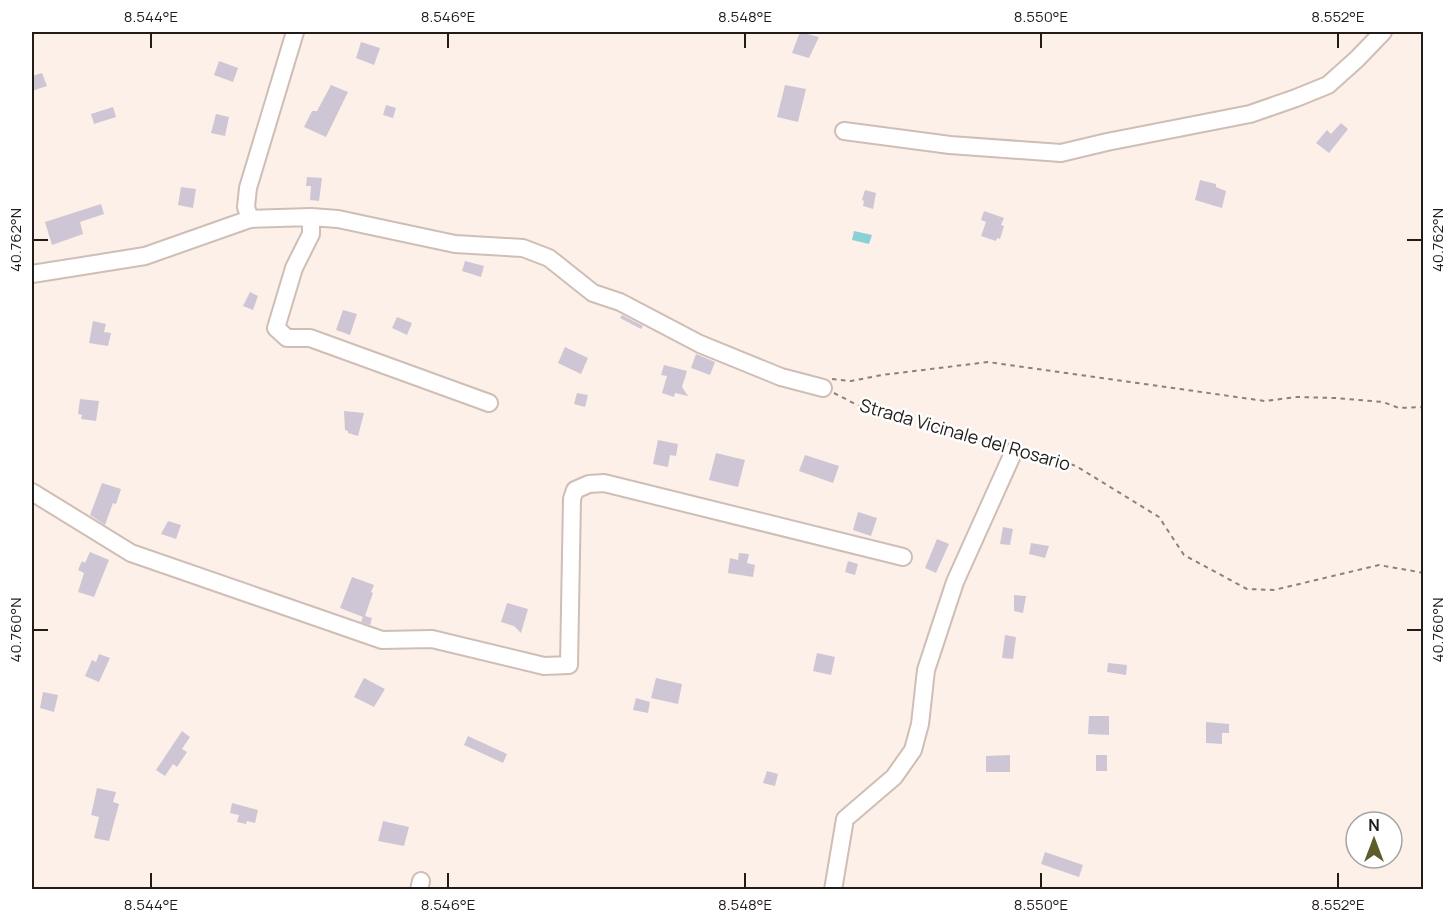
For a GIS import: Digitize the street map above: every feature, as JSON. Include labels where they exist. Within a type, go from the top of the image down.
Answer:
[{"type":"street","points":[[250,219],[246,207],[248,188],[295,32]]},
{"type":"street","points":[[844,131],[950,144],[1061,153],[1250,114],[1296,98],[1328,85],[1383,32]]},
{"type":"street","points":[[310,217],[310,234],[294,268],[276,328],[287,338],[310,338],[489,403]]},
{"type":"street","points":[[32,274],[145,256],[250,219],[310,217],[338,219],[456,244],[524,248],[549,258],[593,293],[620,302],[700,344],[781,377],[827,383]]},
{"type":"street","points":[[833,890],[845,819],[894,777],[913,750],[920,724],[926,670],[955,582],[1014,451]]},
{"type":"street","points":[[32,492],[131,553],[361,633],[382,640],[432,639],[544,666],[569,665],[572,499],[575,490],[589,484],[604,483],[903,557]]},
{"type":"path","points":[[827,383],[988,362],[1264,401],[1297,397],[1335,398],[1383,402],[1399,408],[1424,407]]},
{"type":"path","name":"Strada Vicinale del Rosario","points":[[827,383],[861,407],[1014,451],[1022,448],[1076,466],[1159,517],[1184,555],[1247,589],[1274,590],[1379,565],[1424,573]]},
{"type":"water","points":[[854,231],[872,235],[869,244],[852,240]]},
{"type":"building","points":[[800,32],[819,37],[809,58],[792,53]]},
{"type":"building","points":[[361,42],[380,48],[374,65],[356,58]]},
{"type":"building","points":[[219,61],[238,68],[233,82],[214,75]]},
{"type":"building","points":[[42,73],[47,86],[32,91],[32,76]]},
{"type":"building","points":[[331,85],[348,92],[326,137],[304,127],[312,111],[317,111]]},
{"type":"building","points":[[785,85],[806,89],[798,122],[777,117]]},
{"type":"building","points":[[386,105],[396,108],[393,118],[383,115]]},
{"type":"building","points":[[113,107],[116,117],[94,124],[91,114]]},
{"type":"building","points":[[216,114],[229,117],[225,136],[211,133]]},
{"type":"building","points":[[1341,123],[1348,129],[1329,153],[1316,143],[1327,130],[1331,134]]},
{"type":"building","points":[[307,177],[322,178],[319,201],[310,200],[311,186],[306,186]]},
{"type":"building","points":[[1200,180],[1216,184],[1216,187],[1226,191],[1222,208],[1195,200]]},
{"type":"building","points":[[181,187],[196,189],[193,208],[178,205]]},
{"type":"building","points":[[865,190],[876,193],[873,209],[863,206]]},
{"type":"building","points":[[101,204],[104,214],[80,222],[83,234],[52,245],[45,222]]},
{"type":"building","points":[[984,211],[1004,218],[1000,239],[997,238],[996,241],[981,236],[986,222],[981,220]]},
{"type":"building","points":[[465,261],[484,266],[481,277],[462,271]]},
{"type":"building","points":[[250,292],[258,296],[253,310],[243,306]]},
{"type":"building","points":[[343,310],[357,314],[350,335],[336,330]]},
{"type":"building","points":[[622,315],[643,326],[641,329],[620,318]]},
{"type":"building","points":[[397,317],[412,323],[407,335],[392,328]]},
{"type":"building","points":[[93,321],[106,324],[104,332],[111,333],[108,346],[89,343]]},
{"type":"building","points":[[565,347],[588,358],[581,374],[558,363]]},
{"type":"building","points":[[696,354],[715,362],[710,375],[691,368]]},
{"type":"building","points":[[664,365],[687,371],[682,387],[688,396],[675,393],[674,397],[662,393],[667,376],[661,375]]},
{"type":"building","points":[[577,393],[588,395],[585,407],[574,404]]},
{"type":"building","points":[[80,399],[99,401],[96,421],[81,419],[82,415],[78,414]]},
{"type":"building","points":[[344,411],[364,413],[358,436],[345,430]]},
{"type":"building","points":[[658,440],[678,444],[676,456],[670,455],[668,467],[653,464]]},
{"type":"building","points":[[716,453],[745,460],[738,487],[709,480]]},
{"type":"building","points":[[805,455],[839,466],[833,483],[799,471]]},
{"type":"building","points":[[102,483],[121,489],[105,525],[90,515]]},
{"type":"building","points":[[858,512],[877,518],[871,536],[853,530]]},
{"type":"building","points":[[168,521],[181,525],[176,539],[161,534]]},
{"type":"building","points":[[1003,527],[1013,529],[1010,545],[1000,544]]},
{"type":"building","points":[[937,539],[949,544],[936,573],[925,568]]},
{"type":"building","points":[[1031,543],[1049,546],[1045,558],[1029,554]]},
{"type":"building","points":[[90,552],[109,560],[94,597],[78,592],[84,573],[78,570],[82,561],[85,563]]},
{"type":"building","points":[[739,553],[749,554],[747,563],[755,565],[753,577],[728,573],[730,558],[738,560]]},
{"type":"building","points":[[848,561],[858,564],[855,575],[845,572]]},
{"type":"building","points":[[352,577],[374,585],[365,616],[372,618],[370,625],[361,622],[363,617],[340,608]]},
{"type":"building","points":[[1014,595],[1026,596],[1023,613],[1014,611]]},
{"type":"building","points":[[507,603],[528,609],[521,633],[514,626],[501,622]]},
{"type":"building","points":[[1005,635],[1016,637],[1013,659],[1002,658]]},
{"type":"building","points":[[817,653],[835,657],[831,675],[813,671]]},
{"type":"building","points":[[99,654],[110,658],[99,682],[85,676],[92,660],[96,662]]},
{"type":"building","points":[[1108,663],[1127,665],[1126,675],[1107,672]]},
{"type":"building","points":[[364,678],[385,689],[374,707],[354,697]]},
{"type":"building","points":[[656,678],[682,684],[678,704],[651,698]]},
{"type":"building","points":[[43,692],[58,695],[54,712],[40,708]]},
{"type":"building","points":[[636,698],[650,702],[648,713],[633,710]]},
{"type":"building","points":[[1089,716],[1109,716],[1109,735],[1088,734]]},
{"type":"building","points":[[1206,722],[1229,724],[1229,733],[1222,733],[1222,744],[1206,743]]},
{"type":"building","points":[[182,731],[190,737],[182,749],[187,752],[177,767],[173,764],[165,776],[156,770]]},
{"type":"building","points":[[468,736],[507,754],[503,763],[464,745]]},
{"type":"building","points":[[1010,755],[1010,772],[986,772],[986,756]]},
{"type":"building","points":[[1096,755],[1107,755],[1107,771],[1096,771]]},
{"type":"building","points":[[767,771],[778,774],[775,786],[763,783]]},
{"type":"building","points":[[97,788],[116,792],[113,802],[119,804],[109,841],[94,838],[99,817],[91,815]]},
{"type":"building","points":[[232,803],[258,810],[255,823],[237,822],[239,815],[230,813]]},
{"type":"building","points":[[383,821],[409,827],[404,846],[378,841]]},
{"type":"building","points":[[1045,852],[1083,865],[1079,877],[1041,864]]}]
